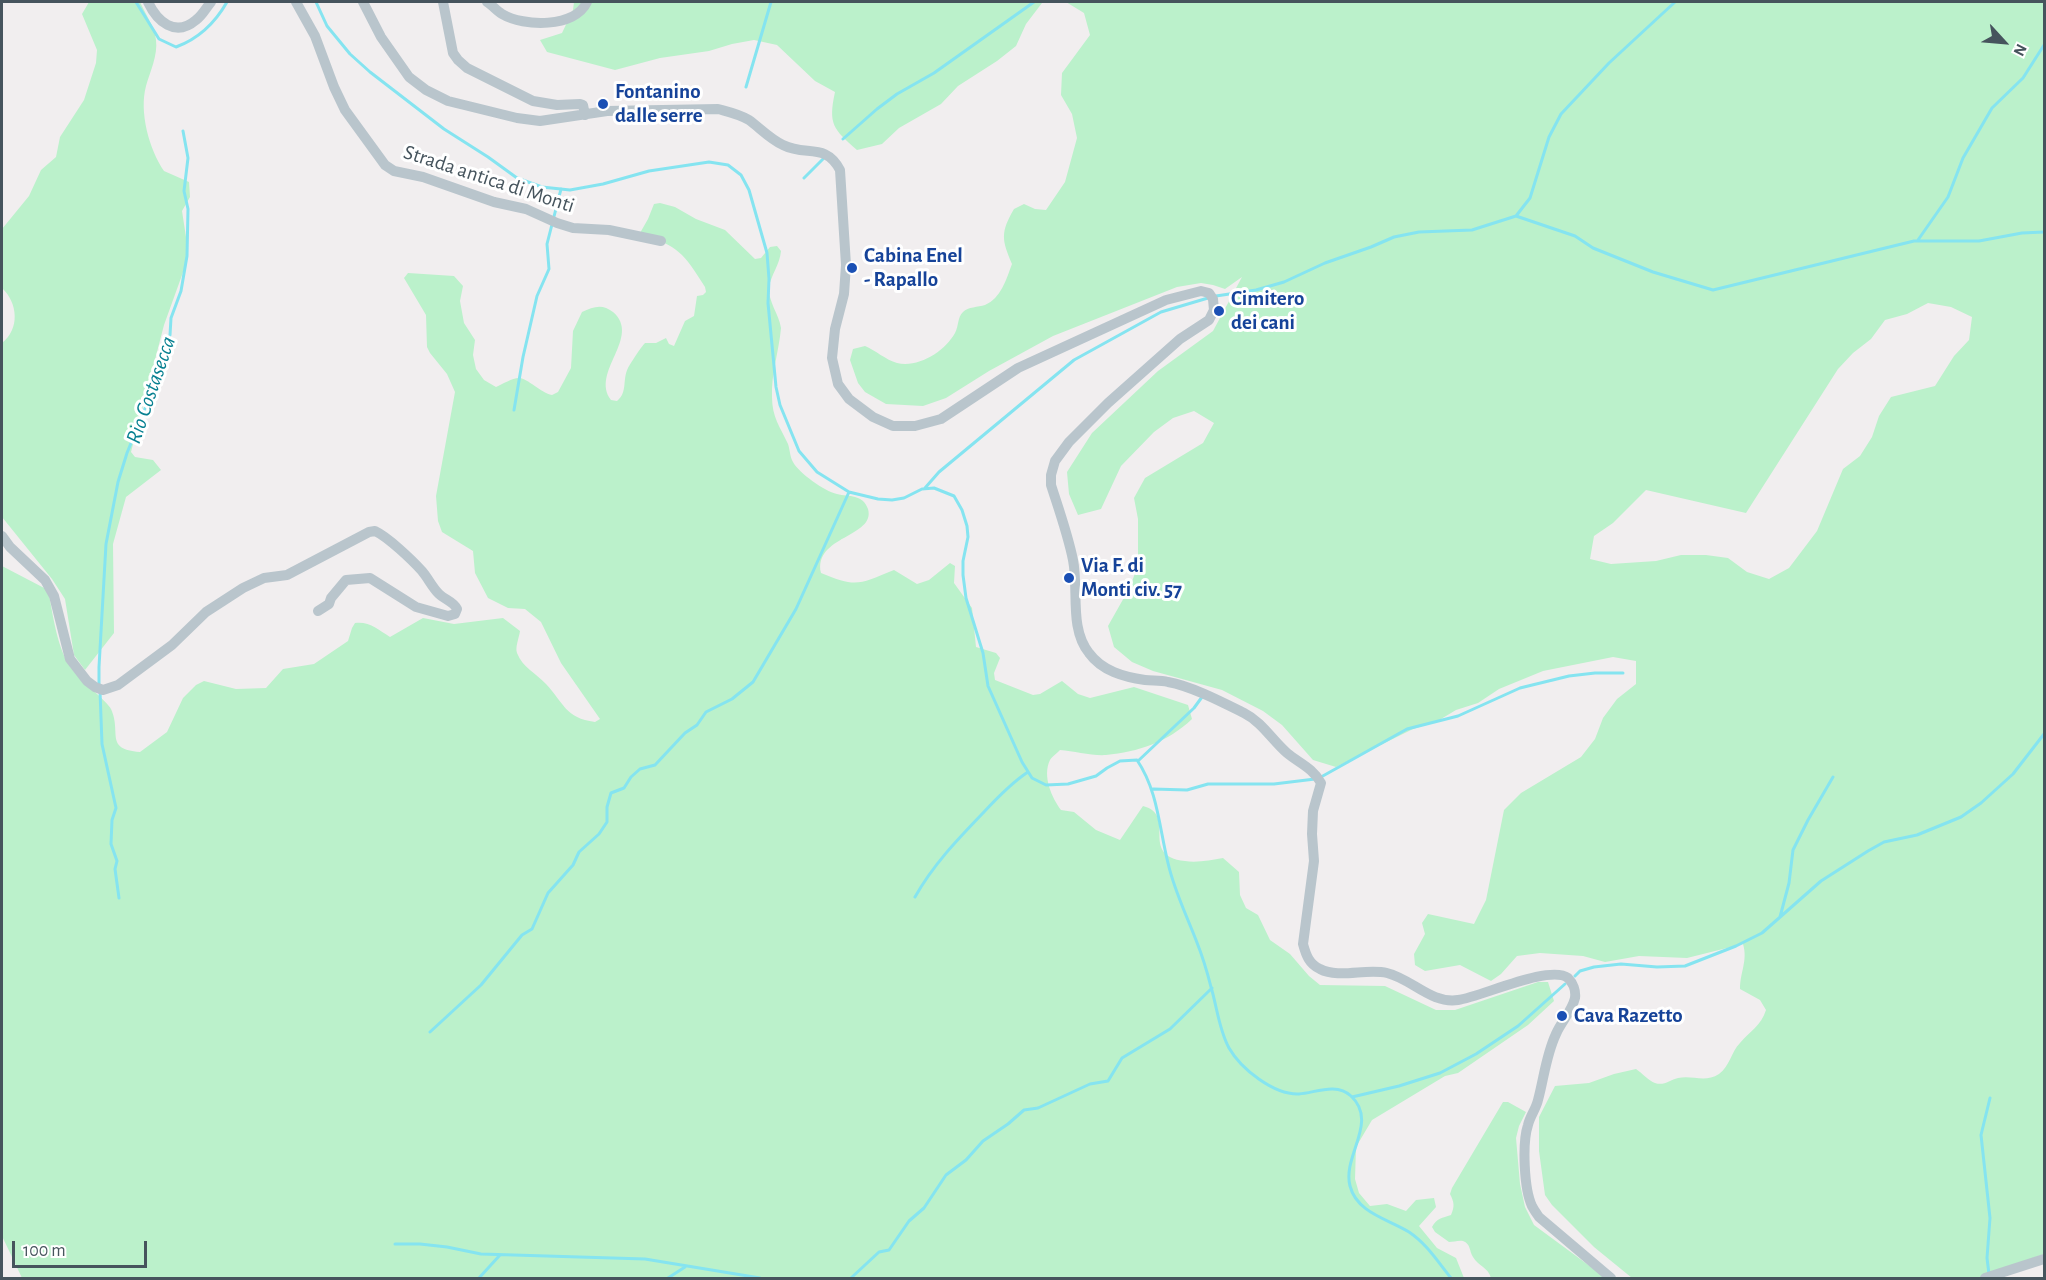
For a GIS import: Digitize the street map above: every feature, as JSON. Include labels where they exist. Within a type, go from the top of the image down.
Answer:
[{"type":"street","points":[[148,2],[159,20],[169,26],[180,27],[196,20],[211,2]]},
{"type":"street","name":"Strada antica di Monti","points":[[296,2],[315,36],[345,110],[385,165],[394,171],[423,177],[494,202],[526,209],[557,224],[573,228],[609,230],[661,241]]},
{"type":"street","points":[[363,2],[381,37],[409,76],[426,90],[448,101],[517,118],[540,121],[607,111],[718,109],[735,113],[783,145],[795,150],[826,153],[835,161],[840,170],[846,265],[844,294],[834,329],[832,358],[838,384],[849,399],[873,417],[893,426],[915,426],[941,419],[1028,364],[1166,300],[1201,291],[1209,293],[1213,299],[1214,310],[1209,320],[1180,339],[1108,403],[1069,442],[1055,461],[1051,485],[1073,563],[1078,630],[1083,644],[1089,654],[1102,666],[1117,674],[1146,681],[1167,681],[1245,713],[1256,720],[1286,753],[1316,774],[1320,783],[1313,811],[1314,861],[1304,944],[1311,963],[1318,969],[1328,973],[1386,972],[1440,999],[1457,1000],[1534,976],[1567,977],[1576,992],[1575,999],[1556,1032],[1550,1048],[1538,1101],[1528,1123],[1525,1137],[1528,1190],[1531,1205],[1539,1217],[1611,1278]]},
{"type":"street","points":[[443,2],[453,53],[467,68],[533,101],[557,105],[583,105],[585,115]]},
{"type":"street","points":[[487,2],[503,15],[535,23],[557,22],[576,15],[587,2]]},
{"type":"street","points":[[2,536],[10,547],[45,580],[54,596],[69,659],[87,681],[103,690],[118,685],[172,645],[206,612],[243,588],[264,578],[287,575],[369,532],[375,531],[386,537],[423,572],[440,596],[454,604],[457,609],[454,614],[448,616],[416,607],[370,578],[346,580],[331,598],[329,604],[318,611]]},
{"type":"street","points":[[1985,1278],[2044,1259]]},
{"type":"green space","points":[[89,2],[140,2],[150,21],[156,46],[144,96],[147,130],[154,152],[164,171],[189,182],[190,197],[182,211],[188,250],[186,264],[164,325],[131,452],[135,457],[153,460],[161,470],[126,497],[113,544],[114,633],[85,670],[74,655],[65,599],[52,579],[2,517],[2,343],[12,331],[15,316],[11,301],[2,288],[2,229],[29,196],[41,170],[56,157],[60,137],[84,100],[96,63],[97,50],[82,14]]},
{"type":"green space","points":[[574,2],[1055,2],[1042,3],[1026,24],[1016,46],[958,86],[941,104],[899,128],[882,144],[857,150],[842,137],[834,125],[832,112],[835,92],[815,81],[777,45],[754,40],[709,51],[660,58],[615,70],[547,52],[540,40],[562,33],[573,10]]},
{"type":"green space","points":[[1066,2],[2044,2],[2044,1254],[1977,1278],[1632,1278],[1594,1247],[1552,1205],[1545,1195],[1539,1151],[1539,1117],[1555,1086],[1589,1083],[1636,1069],[1650,1081],[1658,1084],[1678,1078],[1714,1077],[1726,1067],[1737,1047],[1758,1024],[1766,1010],[1760,1000],[1740,989],[1745,956],[1743,944],[1687,958],[1639,956],[1605,962],[1583,956],[1540,953],[1517,956],[1501,974],[1491,981],[1460,965],[1425,971],[1415,965],[1414,954],[1425,934],[1422,923],[1428,914],[1474,924],[1486,900],[1504,810],[1521,793],[1581,757],[1595,739],[1603,718],[1617,699],[1636,684],[1636,661],[1613,657],[1543,671],[1499,689],[1478,703],[1456,710],[1436,722],[1413,729],[1336,767],[1313,760],[1282,725],[1263,711],[1222,690],[1153,671],[1132,662],[1114,647],[1108,626],[1130,587],[1138,565],[1138,519],[1134,498],[1145,478],[1203,443],[1214,423],[1194,411],[1173,418],[1154,432],[1121,466],[1101,509],[1078,515],[1069,494],[1067,472],[1092,433],[1158,371],[1213,331],[1242,277],[1225,289],[1201,283],[1177,287],[1053,336],[989,371],[946,398],[923,406],[886,404],[865,392],[858,383],[850,360],[853,349],[865,346],[889,360],[905,364],[930,357],[951,340],[963,312],[991,302],[1002,288],[1012,264],[1004,236],[1006,224],[1014,209],[1024,204],[1035,209],[1046,210],[1065,182],[1077,138],[1072,114],[1061,95],[1062,73],[1090,35],[1084,13]],"holes":[[[1928,303],[1951,307],[1972,317],[1969,340],[1954,356],[1935,386],[1891,397],[1860,456],[1843,469],[1817,531],[1789,568],[1769,579],[1747,572],[1728,558],[1706,555],[1681,555],[1656,561],[1611,564],[1590,559],[1594,536],[1613,523],[1646,490],[1746,513],[1838,369],[1871,339],[1885,320],[1907,314]]]},
{"type":"green space","points":[[660,203],[675,207],[696,219],[725,230],[755,259],[761,258],[770,247],[777,246],[781,251],[769,287],[770,298],[781,328],[772,388],[775,416],[788,444],[792,460],[806,476],[832,492],[859,498],[868,509],[868,518],[863,526],[826,551],[821,561],[821,573],[843,581],[858,582],[894,570],[917,584],[929,580],[950,563],[955,566],[954,583],[972,608],[976,647],[996,653],[1000,658],[994,673],[995,680],[1033,695],[1040,694],[1062,681],[1078,694],[1090,698],[1134,687],[1188,705],[1192,719],[1163,740],[1141,748],[1106,755],[1060,750],[1050,760],[1047,773],[1051,793],[1061,810],[1074,812],[1096,830],[1120,840],[1143,806],[1153,811],[1158,818],[1160,844],[1171,858],[1194,862],[1223,858],[1239,872],[1240,895],[1246,908],[1258,915],[1270,940],[1290,954],[1320,985],[1385,986],[1436,1010],[1455,1010],[1538,982],[1548,982],[1554,1001],[1528,1025],[1458,1073],[1445,1076],[1372,1120],[1356,1147],[1355,1179],[1359,1193],[1370,1206],[1387,1204],[1406,1211],[1416,1200],[1434,1198],[1436,1207],[1419,1226],[1437,1248],[1456,1258],[1464,1278],[22,1278],[2,1236],[2,566],[48,590],[56,631],[67,661],[76,674],[111,709],[118,743],[129,750],[140,752],[167,732],[183,698],[196,685],[204,681],[236,689],[266,688],[283,669],[314,664],[348,641],[355,623],[369,625],[390,637],[423,618],[454,624],[503,618],[520,631],[517,651],[523,663],[546,684],[566,709],[577,717],[595,722],[600,719],[561,663],[541,622],[525,609],[508,608],[488,598],[475,573],[473,551],[442,532],[438,521],[436,496],[455,392],[447,374],[427,347],[426,315],[404,278],[408,273],[454,276],[463,286],[460,301],[464,323],[475,340],[473,355],[476,369],[484,380],[496,387],[510,380],[522,378],[548,394],[558,392],[571,368],[573,331],[582,312],[598,307],[609,309],[620,322],[622,332],[610,366],[606,389],[611,400],[617,401],[623,394],[628,368],[643,345],[656,343],[666,338],[669,344],[674,346],[685,321],[694,316],[697,296],[706,292],[697,275],[679,252],[664,242],[640,233],[654,204]]},
{"type":"green space","points":[[1503,1102],[1508,1102],[1526,1112],[1516,1138],[1520,1184],[1525,1207],[1534,1225],[1606,1278],[1491,1278],[1488,1271],[1475,1260],[1466,1242],[1449,1242],[1432,1227],[1438,1220],[1451,1215],[1452,1188]]},
{"type":"waterway","name":"Rio Costasecca","points":[[136,2],[159,39],[176,47],[192,40],[205,29],[227,2]]},
{"type":"waterway","points":[[316,2],[327,26],[350,54],[370,72],[444,129],[517,178],[542,187],[570,190],[603,184],[649,171],[709,162],[728,165],[741,175],[749,190],[767,253],[768,303],[776,387],[780,405],[799,451],[817,472],[849,492],[892,500],[904,498],[922,489],[934,488],[954,496],[967,526],[968,537],[963,561],[966,598],[983,653],[988,686],[1022,762],[1032,778],[1046,785],[1068,784],[1096,776],[1120,761],[1137,760],[1154,797],[1171,873],[1202,957],[1220,1026],[1229,1048],[1250,1072],[1279,1090],[1299,1094],[1332,1089],[1351,1096],[1359,1106],[1362,1117],[1349,1175],[1354,1195],[1366,1209],[1409,1232],[1421,1242],[1451,1278]]},
{"type":"waterway","points":[[746,87],[771,2]]},
{"type":"waterway","points":[[843,139],[897,94],[934,73],[1034,2]]},
{"type":"waterway","points":[[1216,296],[1256,290],[1284,282],[1325,263],[1394,237],[1419,232],[1472,230],[1516,216],[1530,198],[1549,137],[1561,114],[1609,63],[1675,2]]},
{"type":"waterway","points":[[1918,240],[1948,197],[1963,158],[1992,108],[2023,78],[2044,45]]},
{"type":"waterway","name":"Rio Costasecca","points":[[99,684],[106,544],[118,482],[146,406],[158,384],[158,364],[170,335],[171,318],[181,291],[187,256],[188,209],[184,191],[188,158],[183,131]]},
{"type":"waterway","points":[[804,178],[823,159]]},
{"type":"waterway","points":[[514,410],[537,296],[549,269],[547,244],[561,189]]},
{"type":"waterway","points":[[1516,216],[1575,236],[1593,248],[1653,272],[1713,290],[1914,241],[1979,241],[2022,233],[2044,232]]},
{"type":"waterway","points":[[925,488],[939,472],[1074,360],[1161,312],[1208,298]]},
{"type":"waterway","points":[[430,1032],[481,985],[522,935],[532,929],[548,893],[573,865],[579,852],[599,834],[607,822],[607,807],[611,793],[624,788],[640,769],[655,765],[685,733],[697,725],[706,712],[732,699],[753,682],[796,609],[849,492]]},
{"type":"waterway","points":[[1321,777],[1407,729],[1458,716],[1520,688],[1569,676],[1623,673]]},
{"type":"waterway","name":"Rio Costasecca","points":[[100,691],[102,744],[116,808],[112,820],[111,844],[117,861],[115,869],[119,898]]},
{"type":"waterway","points":[[1138,761],[1194,708],[1202,697]]},
{"type":"waterway","points":[[1575,976],[1580,971],[1594,967],[1621,964],[1657,967],[1685,966],[1762,933],[1821,881],[1868,851],[1884,842],[1917,835],[1961,817],[1981,803],[2013,774],[2044,734]]},
{"type":"waterway","points":[[915,897],[955,843],[1004,791],[1028,772]]},
{"type":"waterway","points":[[1780,917],[1789,883],[1793,850],[1833,777]]},
{"type":"waterway","points":[[1153,789],[1187,790],[1208,784],[1274,784],[1315,779]]},
{"type":"waterway","points":[[1352,1097],[1440,1073],[1476,1054],[1518,1026],[1565,984]]},
{"type":"waterway","points":[[851,1278],[879,1252],[889,1250],[909,1221],[924,1208],[946,1175],[966,1160],[983,1141],[1024,1110],[1038,1108],[1090,1084],[1108,1081],[1122,1058],[1170,1029],[1212,988]]},
{"type":"waterway","points":[[1989,1274],[1987,1258],[1990,1218],[1981,1135],[1990,1098]]},
{"type":"waterway","points":[[395,1244],[447,1247],[481,1254],[645,1259],[760,1278]]},
{"type":"waterway","points":[[479,1278],[500,1255]]},
{"type":"waterway","points":[[668,1278],[685,1267]]},
{"type":"place","name":"Fontanino dalle serre","points":[[603,104]]},
{"type":"place","name":"Cabina Enel - Rapallo","points":[[852,268]]},
{"type":"place","name":"Cimitero dei cani","points":[[1219,311]]},
{"type":"place","name":"Via F. di Monti civ. 57","points":[[1069,578]]},
{"type":"place","name":"Cava Razetto","points":[[1562,1016]]}]
